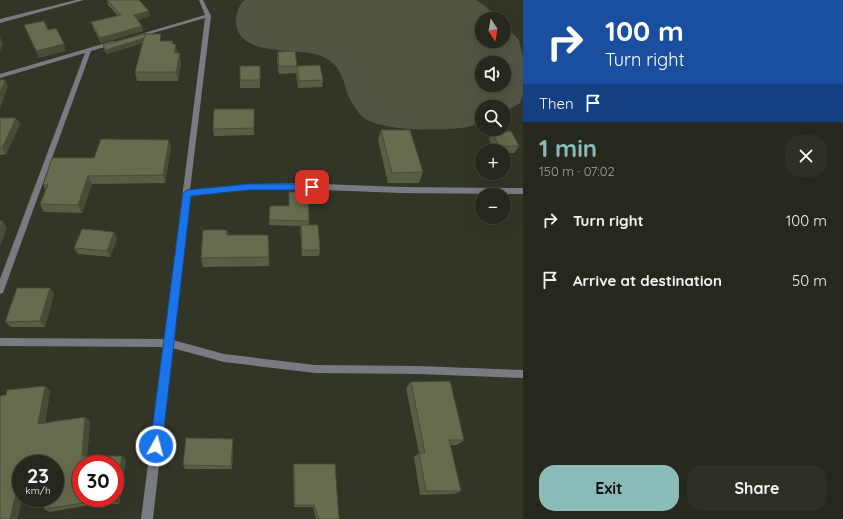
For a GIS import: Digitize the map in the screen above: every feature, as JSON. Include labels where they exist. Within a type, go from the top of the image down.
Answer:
[{"type":"street","points":[[0,21],[82,0]]},
{"type":"street","points":[[147,519],[208,16],[201,0]]},
{"type":"street","points":[[133,38],[208,16]]},
{"type":"street","points":[[0,76],[118,42]]},
{"type":"street","points":[[0,290],[89,50]]},
{"type":"street","points":[[187,193],[249,187],[297,186],[401,190],[523,190]]},
{"type":"street","points":[[0,342],[169,343],[224,358],[315,369],[418,370],[523,374]]},
{"type":"green space","points":[[245,0],[476,0],[492,12],[475,12],[475,48],[511,48],[511,31],[519,40],[523,58],[523,94],[520,103],[511,109],[511,100],[475,100],[475,125],[467,127],[427,130],[378,124],[367,120],[359,113],[351,102],[337,68],[326,58],[309,53],[268,49],[245,40],[238,31],[236,19],[241,4]]},
{"type":"building","points":[[107,0],[139,0],[149,11],[134,15],[142,26],[100,38],[91,22],[121,15]]},
{"type":"building","points":[[44,21],[48,30],[56,28],[64,44],[36,51],[24,25]]},
{"type":"building","points":[[147,33],[148,34],[145,34],[144,38],[106,50],[103,45]]},
{"type":"building","points":[[145,34],[161,34],[160,41],[173,41],[172,44],[176,44],[174,53],[180,53],[176,72],[135,72]]},
{"type":"building","points":[[295,51],[297,66],[279,66],[278,52]]},
{"type":"building","points":[[320,65],[323,80],[299,81],[297,66]]},
{"type":"building","points":[[240,66],[260,66],[260,80],[240,80]]},
{"type":"building","points":[[0,80],[5,80],[0,93]]},
{"type":"building","points":[[214,109],[254,109],[254,128],[213,129]]},
{"type":"building","points":[[0,118],[16,118],[2,148],[0,148]]},
{"type":"building","points":[[381,130],[410,130],[423,172],[392,173]]},
{"type":"building","points":[[511,131],[519,146],[511,146],[511,144],[498,144],[494,136],[511,136]]},
{"type":"building","points":[[101,139],[169,140],[163,175],[88,176],[78,205],[40,204],[48,185],[43,185],[52,158],[94,158]]},
{"type":"building","points":[[289,192],[308,192],[309,221],[269,220],[270,206],[289,206]]},
{"type":"building","points":[[0,221],[3,221],[0,228]]},
{"type":"building","points":[[301,225],[318,225],[320,250],[302,250]]},
{"type":"building","points":[[82,229],[114,232],[107,251],[74,248]]},
{"type":"building","points":[[203,230],[227,230],[227,235],[268,235],[269,257],[201,258]]},
{"type":"building","points":[[17,288],[50,288],[40,321],[5,322]]},
{"type":"building","points":[[450,381],[464,440],[449,440],[461,491],[426,491],[419,453],[425,453],[411,382]]},
{"type":"building","points":[[45,386],[38,424],[85,417],[82,455],[72,455],[72,505],[64,506],[64,455],[12,455],[13,507],[10,519],[0,519],[0,396],[6,395],[7,390]]},
{"type":"building","points":[[186,438],[233,439],[231,466],[183,465]]},
{"type":"building","points":[[294,464],[335,464],[339,519],[319,519],[314,505],[295,505]]},
{"type":"building","points":[[44,507],[57,507],[44,509]]},
{"type":"route","points":[[156,446],[187,193],[249,187],[312,187]]}]
